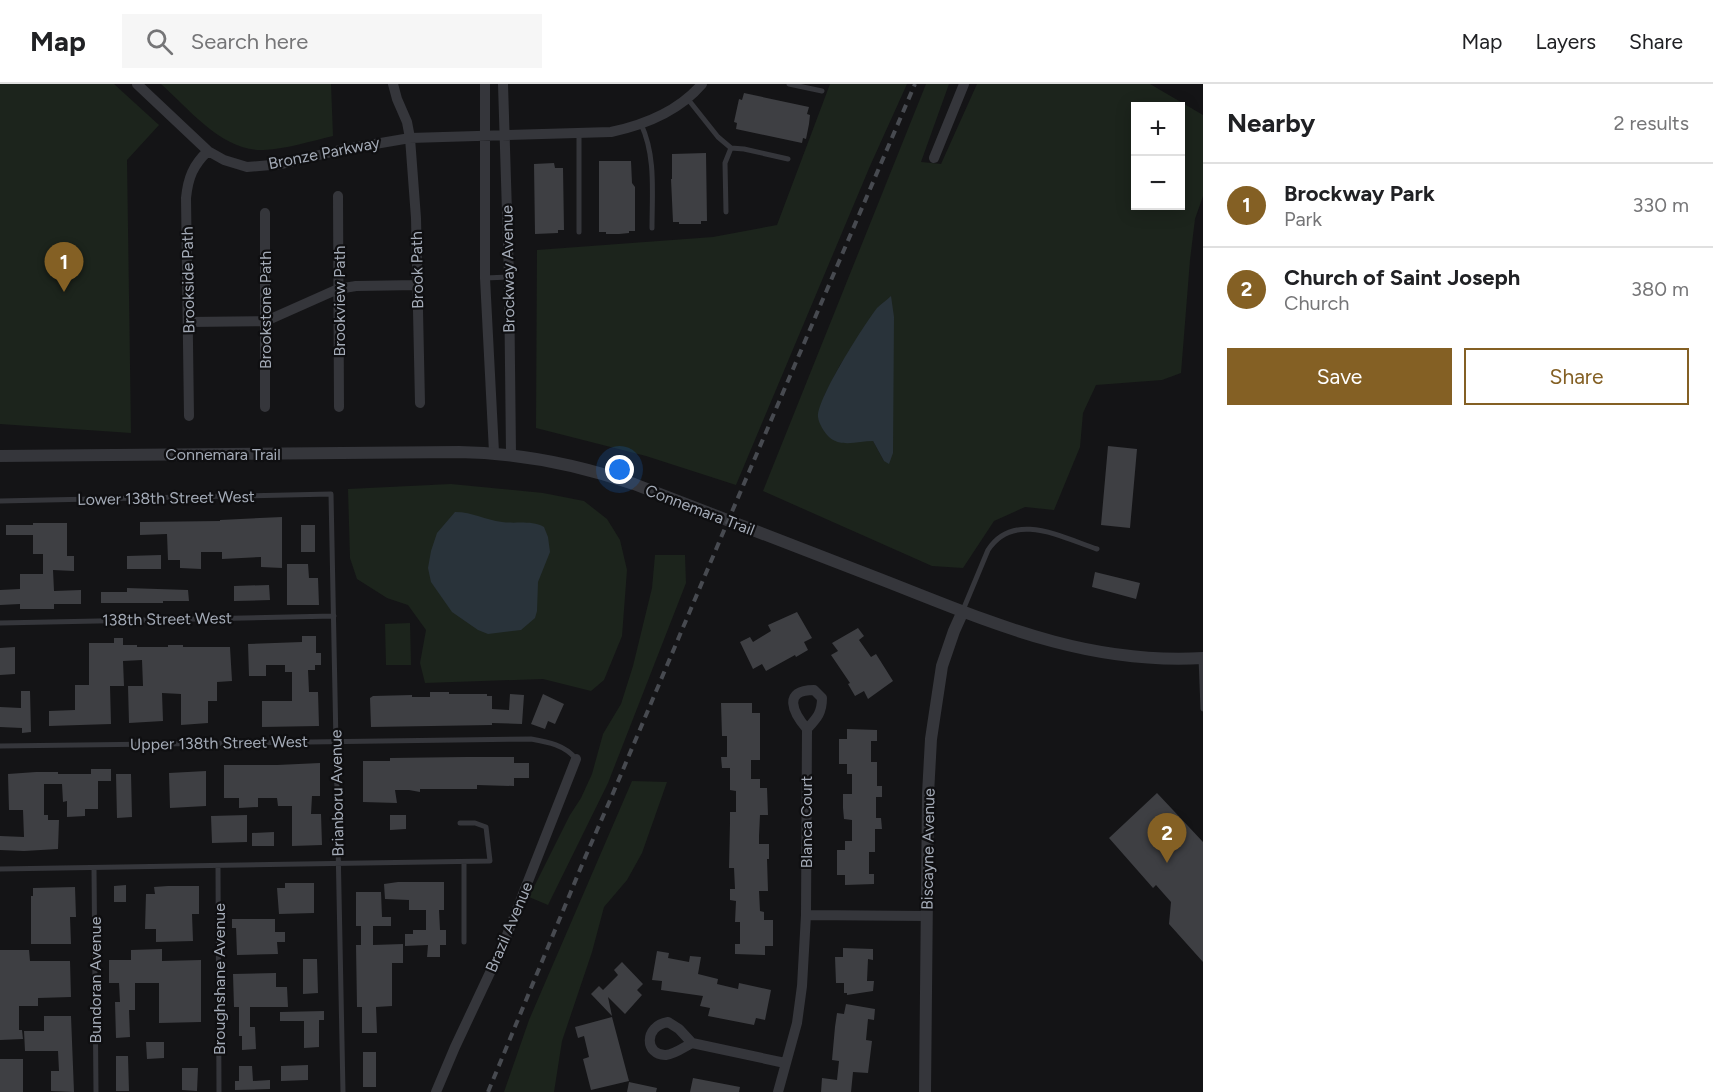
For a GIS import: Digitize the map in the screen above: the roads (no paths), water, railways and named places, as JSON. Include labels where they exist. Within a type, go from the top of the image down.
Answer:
[{"type":"street","name":"Bronze Parkway","points":[[137,84],[208,151],[224,160],[248,167],[282,164],[340,150],[410,138],[611,132],[641,124],[667,112],[687,99],[702,84]]},
{"type":"street","name":"Brook Path","points":[[393,84],[407,122],[410,138],[416,218],[420,403]]},
{"type":"street","name":"Brockway Avenue","points":[[485,84],[485,278],[494,452]]},
{"type":"street","name":"Brockway Avenue","points":[[503,84],[509,277],[511,454]]},
{"type":"street","points":[[934,158],[964,84]]},
{"type":"street","name":"Brookside Path","points":[[189,416],[188,184],[195,165],[208,151]]},
{"type":"street","name":"Brookview Path","points":[[338,196],[339,406]]},
{"type":"street","name":"Brookstone Path","points":[[265,213],[266,406]]},
{"type":"street","points":[[189,322],[266,321],[338,289],[356,286],[418,285]]},
{"type":"street","name":"Connemara Trail","points":[[0,456],[494,452],[541,459],[577,466],[625,481],[1012,630],[1076,648],[1132,657],[1202,658]]},
{"type":"street","name":"Biscayne Avenue","points":[[925,1092],[928,794],[931,739],[942,666],[963,611]]},
{"type":"street","name":"Blanca Court","points":[[778,1092],[801,1003],[806,915],[807,729]]},
{"type":"street","name":"Brazil Avenue","points":[[436,1092],[503,945],[576,759]]},
{"type":"street","points":[[806,915],[927,916]]},
{"type":"street","points":[[692,1043],[785,1063]]},
{"type":"lane","points":[[789,84],[822,91]]},
{"type":"lane","points":[[687,99],[718,137],[731,148],[788,159]]},
{"type":"lane","points":[[641,124],[652,157],[652,228]]},
{"type":"lane","points":[[579,134],[579,232]]},
{"type":"lane","points":[[726,212],[725,163],[731,148]]},
{"type":"lane","points":[[485,278],[509,277]]},
{"type":"lane","name":"Lower 138th Street West","points":[[0,501],[331,494]]},
{"type":"lane","name":"Brianboru Avenue","points":[[331,494],[343,1092]]},
{"type":"lane","points":[[963,611],[988,550],[1003,534],[1018,529],[1039,530],[1097,549]]},
{"type":"lane","name":"138th Street West","points":[[0,623],[334,616]]},
{"type":"lane","points":[[1202,658],[1203,709]]},
{"type":"lane","name":"Upper 138th Street West","points":[[0,746],[531,739],[552,743],[570,751],[576,759]]},
{"type":"lane","points":[[0,869],[490,861],[486,827],[474,823],[460,823]]},
{"type":"lane","points":[[464,862],[464,942]]},
{"type":"lane","name":"Broughshane Avenue","points":[[218,866],[219,1092]]},
{"type":"lane","name":"Bundoran Avenue","points":[[94,868],[96,1092]]},
{"type":"railway","points":[[488,1092],[584,860],[915,84]]},
{"type":"place","name":"Brockway Park","points":[[64,292]]},
{"type":"place","name":"Church of Saint Joseph","points":[[1167,863]]}]
